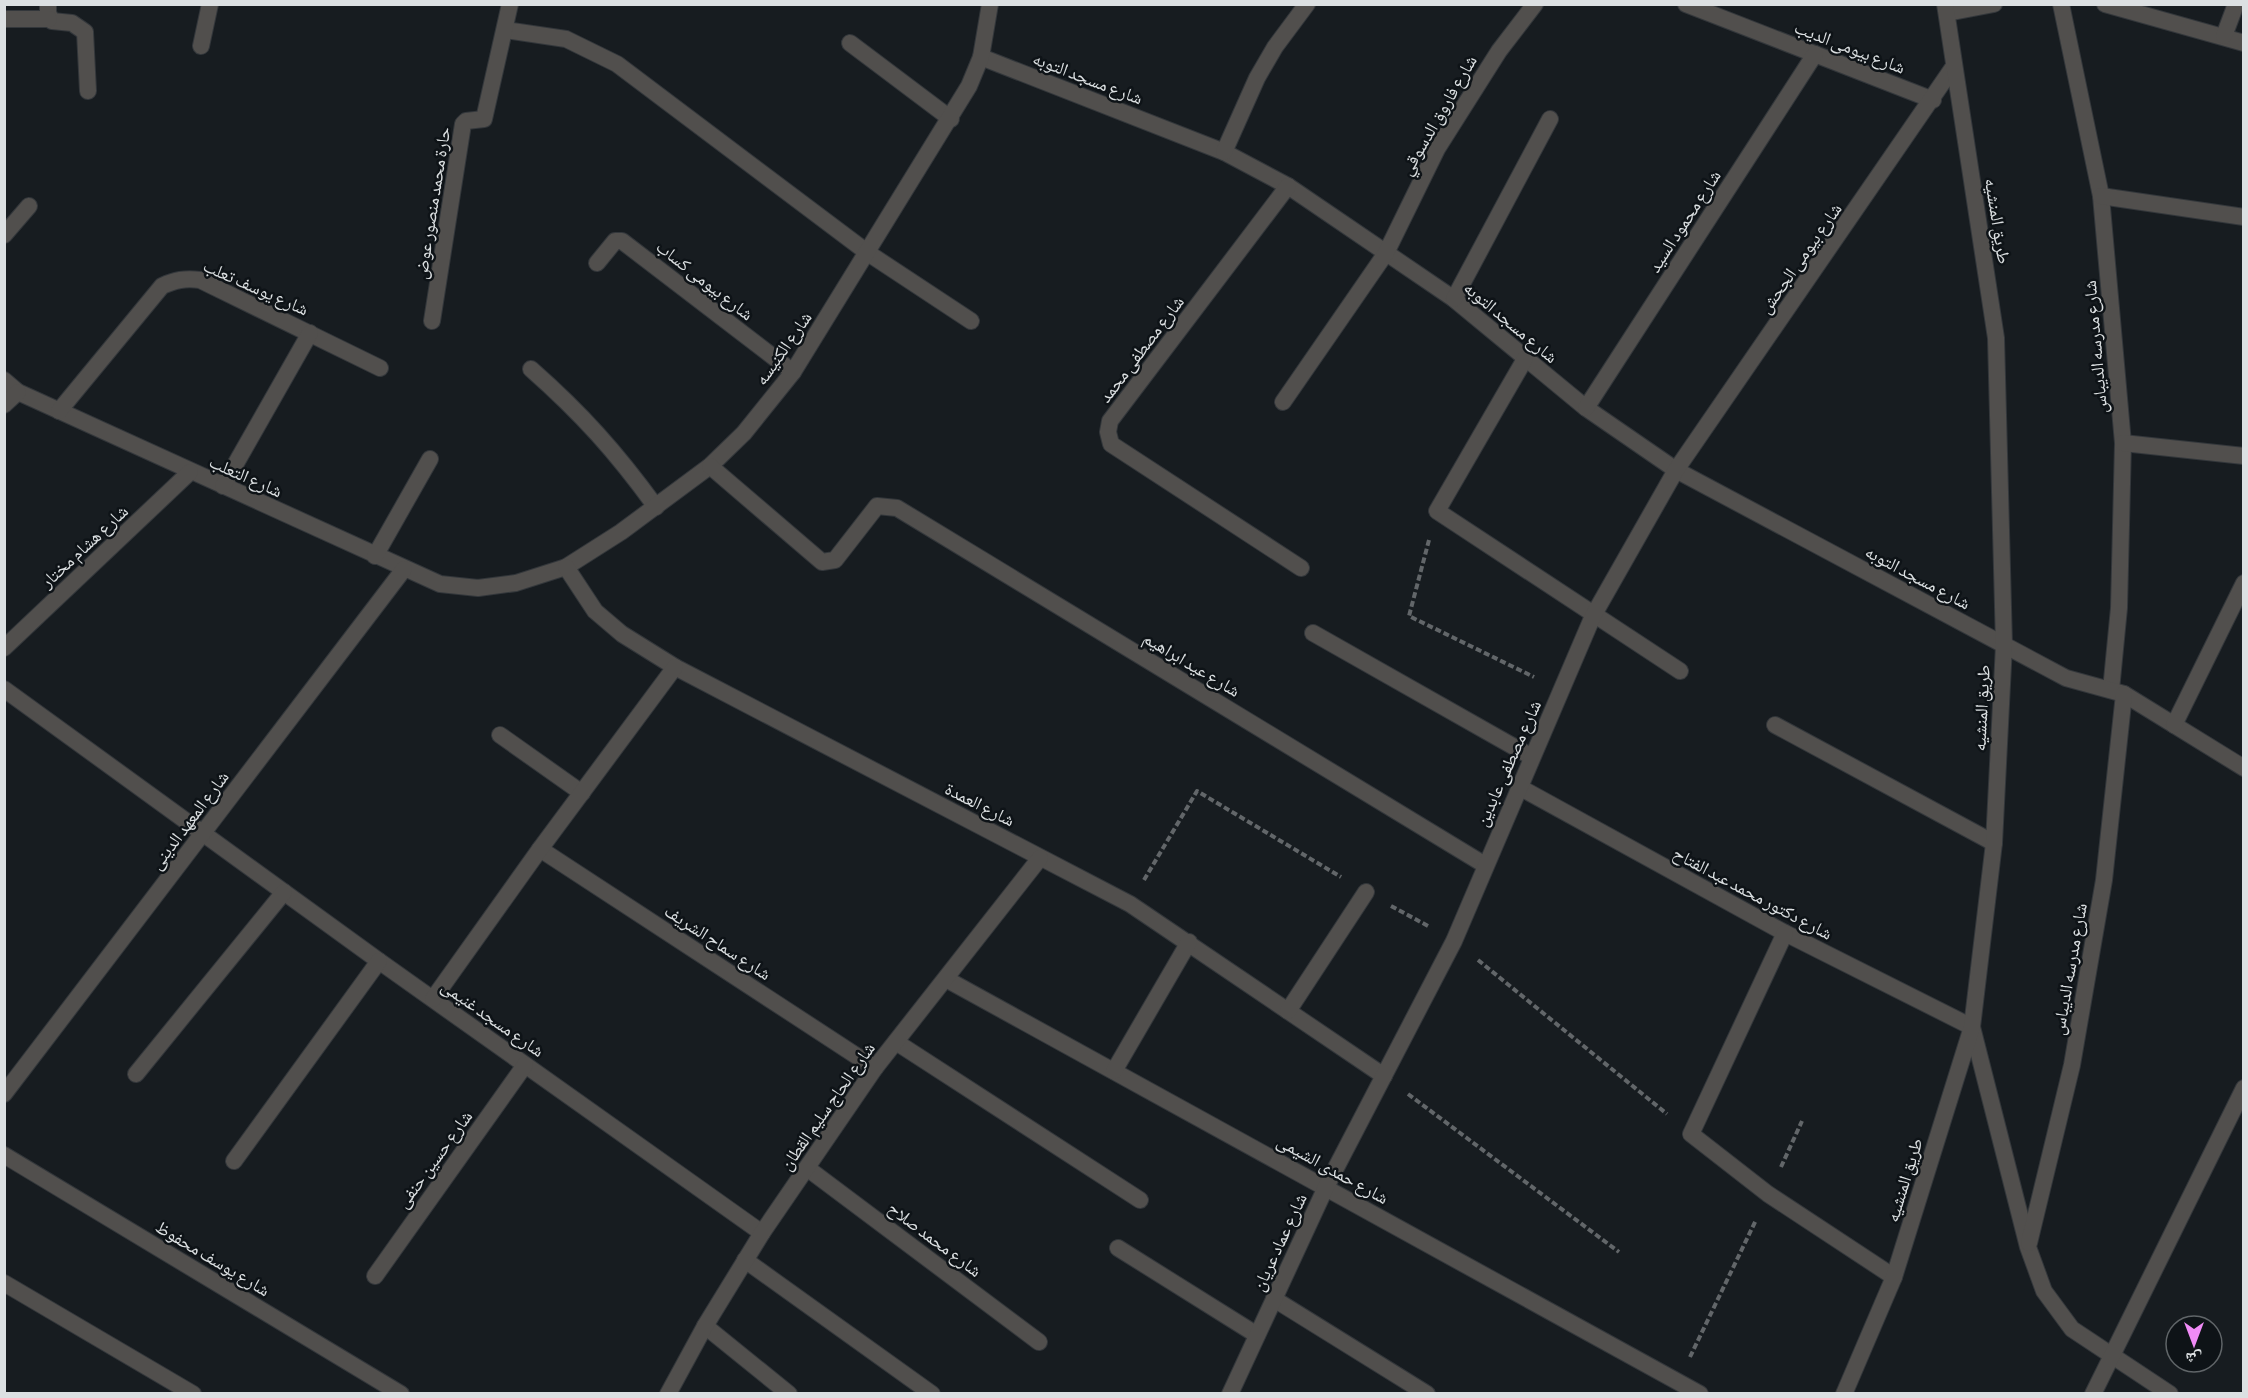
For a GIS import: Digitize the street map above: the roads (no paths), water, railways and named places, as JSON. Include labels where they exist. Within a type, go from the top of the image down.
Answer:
[{"type":"street","points":[[201,46],[210,4]]},
{"type":"street","name":"حارة محمد منصور عوض","points":[[432,321],[463,124],[466,121],[484,119],[510,4]]},
{"type":"street","name":"شارع الكنيسه","points":[[478,588],[516,583],[566,567],[656,507],[710,466],[744,433],[793,372],[951,119],[969,86],[981,57],[990,4]]},
{"type":"street","points":[[1224,152],[1257,78],[1275,47],[1307,4]]},
{"type":"street","name":"شارع فاروق الدسوقي","points":[[1283,402],[1386,253],[1437,149],[1499,51],[1535,4]]},
{"type":"street","name":"شارع بيومى الديب","points":[[1686,4],[1933,100]]},
{"type":"street","points":[[1946,9],[1994,4]]},
{"type":"street","name":"شارع مدرسه الديباس","points":[[2028,1247],[2074,1053],[2104,880],[2118,692],[2123,443],[2101,196],[2061,4]]},
{"type":"street","points":[[2105,4],[2244,43]]},
{"type":"street","points":[[2224,36],[2236,4]]},
{"type":"street","name":"طريق المنشيه","points":[[1844,1394],[1894,1277],[1972,1027],[1994,843],[2004,645],[1996,338],[1946,9]]},
{"type":"street","points":[[4,19],[49,12],[55,22],[72,23],[85,32],[88,91]]},
{"type":"street","points":[[505,30],[566,39],[617,64],[868,253],[971,321]]},
{"type":"street","points":[[850,43],[951,119]]},
{"type":"street","name":"شارع محمود السيد","points":[[1586,408],[1815,54]]},
{"type":"street","name":"شارع مسجد التوبه","points":[[981,57],[1224,152],[1288,186],[1454,299],[1586,408],[1676,471],[2066,678],[2118,692],[2244,768]]},
{"type":"street","name":"شارع بيومى الجحش","points":[[1676,471],[1933,100],[1954,66]]},
{"type":"street","points":[[1454,299],[1550,119]]},
{"type":"street","name":"شارع مصطفى محمد","points":[[1288,186],[1110,421],[1108,432],[1111,444],[1301,568]]},
{"type":"street","points":[[2101,196],[2244,217]]},
{"type":"street","points":[[4,235],[29,206]]},
{"type":"street","name":"شارع بيومى كساب","points":[[597,263],[615,241],[622,241],[793,372]]},
{"type":"street","name":"شارع يوسف تعلب","points":[[59,411],[162,286],[174,280],[200,280],[380,368]]},
{"type":"street","points":[[223,486],[310,333]]},
{"type":"street","points":[[1525,359],[1437,511],[1593,616],[1680,671]]},
{"type":"street","points":[[531,369],[578,410],[619,456],[656,507]]},
{"type":"street","name":"شارع التعلب","points":[[4,380],[18,392],[404,569],[440,584],[478,588]]},
{"type":"street","points":[[4,405],[18,392]]},
{"type":"street","points":[[2123,443],[2244,456]]},
{"type":"street","points":[[375,556],[430,459]]},
{"type":"street","name":"شارع عيد ابراهيم","points":[[710,466],[822,562],[835,560],[877,506],[897,508],[1485,865]]},
{"type":"street","name":"شارع مصطفى عابدين","points":[[1384,1076],[1454,941],[1593,616],[1676,471]]},
{"type":"street","name":"شارع هشام مختار","points":[[4,648],[190,472]]},
{"type":"street","name":"شارع العمدة","points":[[566,567],[595,611],[622,634],[675,668],[1130,904],[1384,1076]]},
{"type":"street","name":"شارع المعهد الدينى","points":[[4,1094],[404,569]]},
{"type":"street","points":[[2174,725],[2244,583]]},
{"type":"street","points":[[1313,633],[1532,757]]},
{"type":"street","points":[[433,999],[540,849],[675,668]]},
{"type":"street","name":"شارع مسجد غنيمى","points":[[4,689],[202,834],[762,1233]]},
{"type":"street","points":[[1775,725],[1994,843]]},
{"type":"street","points":[[500,735],[582,793]]},
{"type":"street","name":"شارع دكتور محمد عبد الفتاح","points":[[1519,788],[1785,933],[1972,1027]]},
{"type":"street","name":"شارع سماح الشريف","points":[[540,849],[875,1068]]},
{"type":"street","name":"شارع الحاج سليم القطان","points":[[668,1394],[705,1326],[762,1233],[875,1068],[1040,858]]},
{"type":"street","points":[[136,1074],[284,892]]},
{"type":"street","points":[[1288,1011],[1366,892]]},
{"type":"street","points":[[1785,933],[1691,1134],[1768,1194],[1894,1277]]},
{"type":"street","points":[[1114,1071],[1189,942]]},
{"type":"street","points":[[234,1161],[379,961]]},
{"type":"street","name":"شارع حمدى الشيمى","points":[[946,979],[1700,1394]]},
{"type":"street","points":[[1972,1027],[2028,1247],[2044,1291],[2072,1329],[2170,1394]]},
{"type":"street","points":[[896,1042],[1140,1200]]},
{"type":"street","name":"شارع حسين حنفى","points":[[375,1276],[525,1065]]},
{"type":"street","name":"شارع عماد عريان","points":[[1230,1394],[1326,1187],[1384,1076]]},
{"type":"street","points":[[2093,1394],[2244,1088]]},
{"type":"street","name":"شارع يوسف محفوظ","points":[[4,1155],[401,1394]]},
{"type":"street","name":"شارع محمد صلاح","points":[[807,1168],[1039,1342]]},
{"type":"street","points":[[1118,1248],[1257,1335]]},
{"type":"street","points":[[745,1260],[932,1394]]},
{"type":"street","points":[[4,1283],[193,1394]]},
{"type":"street","points":[[1274,1299],[1427,1394]]},
{"type":"street","points":[[705,1326],[789,1394]]}]
